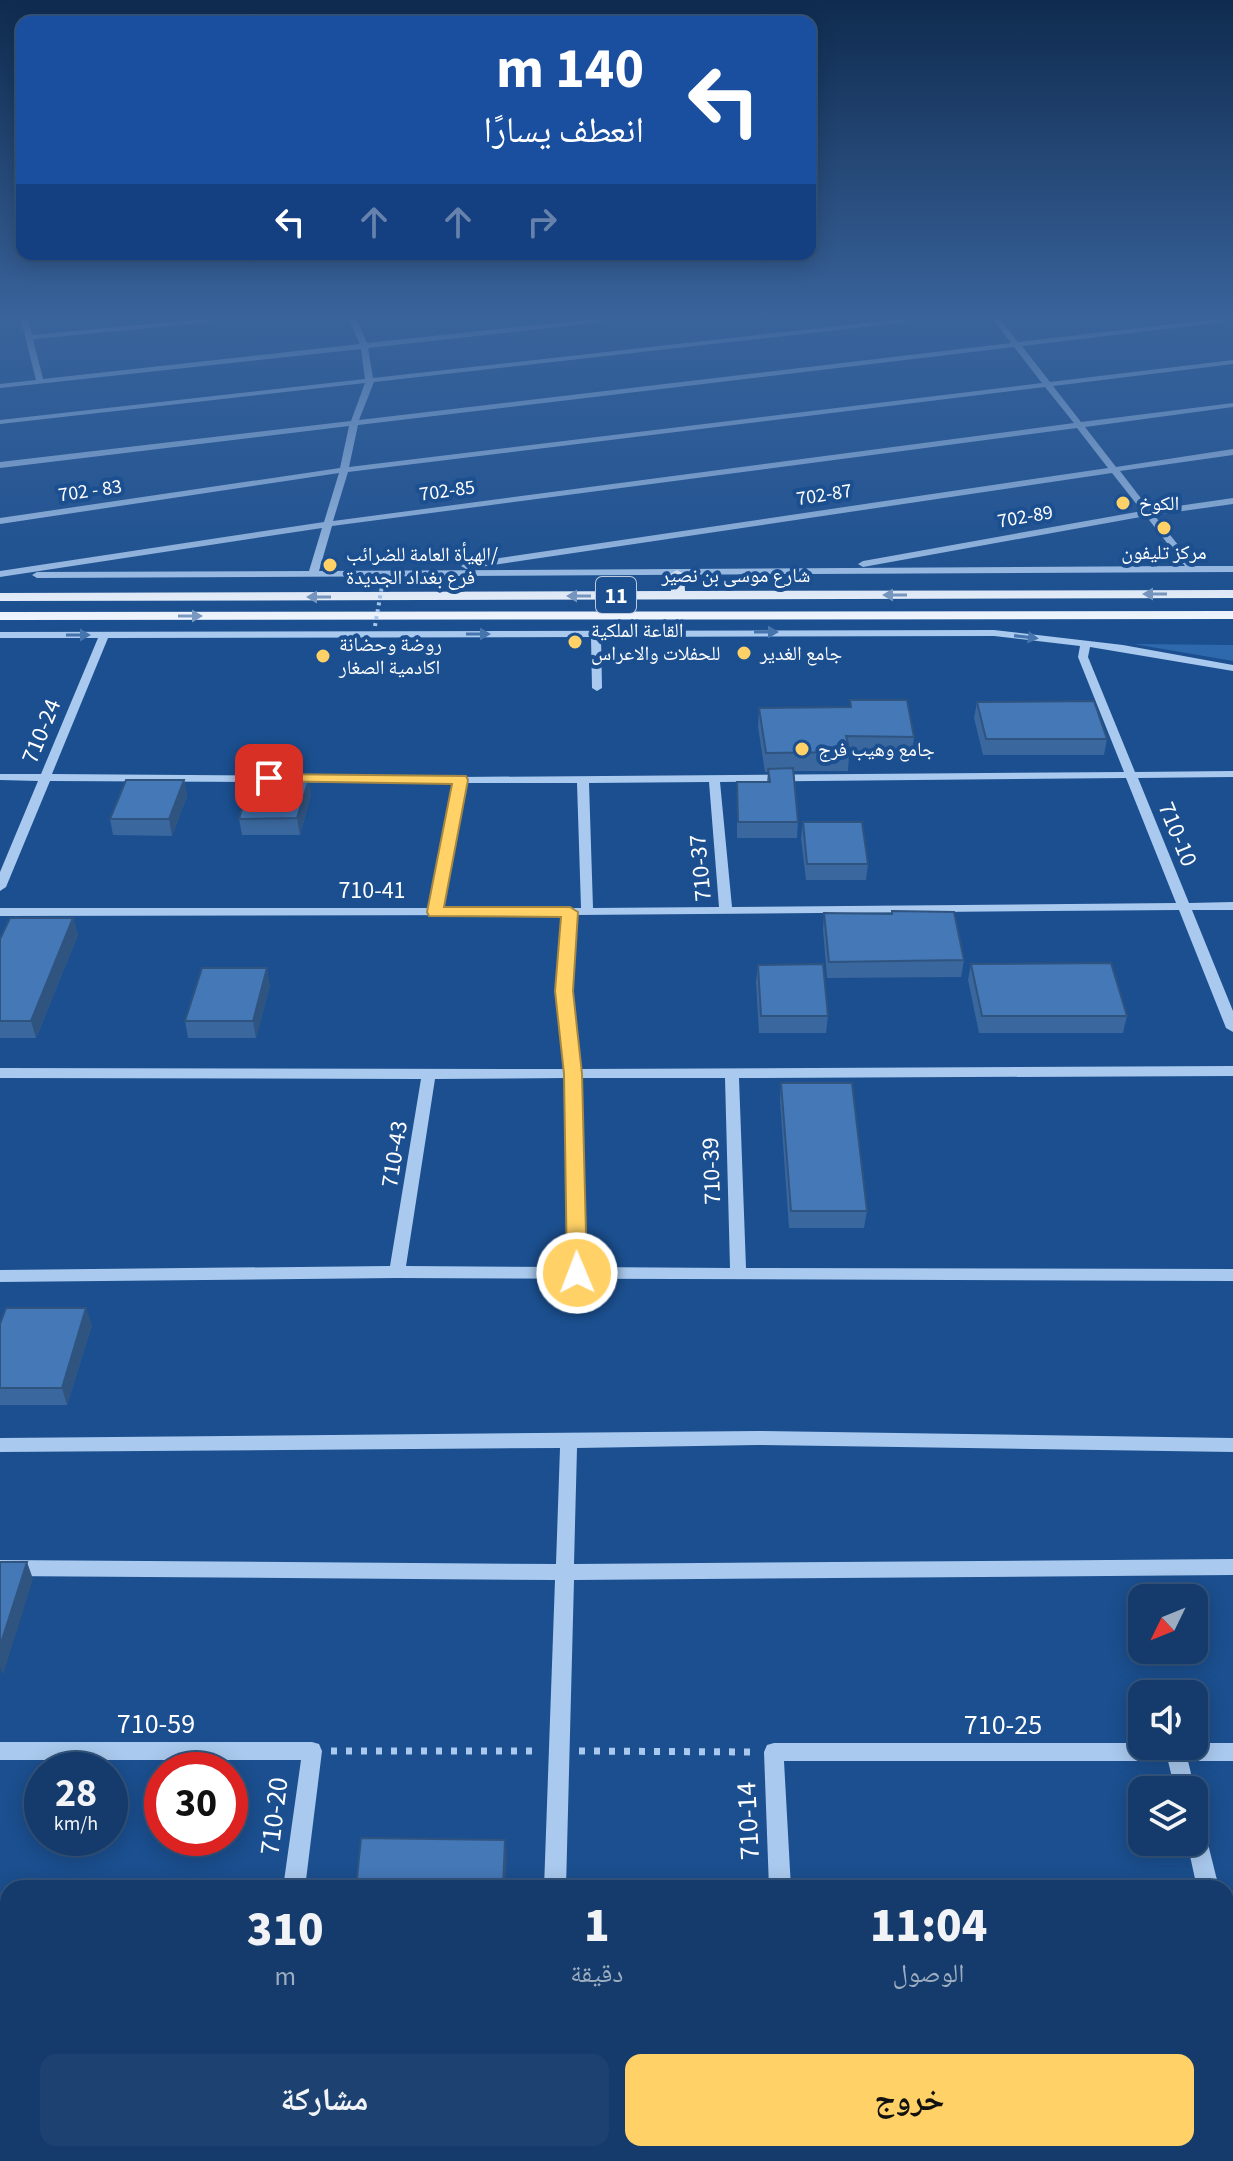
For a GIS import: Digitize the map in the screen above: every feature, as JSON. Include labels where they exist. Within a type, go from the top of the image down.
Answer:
[{"type":"main road","points":[[677,574],[678,595]]},
{"type":"main road","name":"شارع موسى بن نصير","points":[[0,597],[1233,594]]},
{"type":"main road","name":"شارع موسى بن نصير","points":[[0,616],[1233,615]]},
{"type":"street","points":[[0,465],[372,421]]},
{"type":"street","name":"702 - 83","points":[[0,521],[344,470],[756,421]]},
{"type":"street","points":[[1076,421],[1191,568]]},
{"type":"street","name":"702-85","points":[[0,575],[329,524],[1111,421]]},
{"type":"street","points":[[313,574],[344,470],[354,423]]},
{"type":"street","name":"702-87","points":[[421,573],[1233,452]]},
{"type":"street","name":"702-89","points":[[824,571],[1147,513],[1233,501]]},
{"type":"street","points":[[0,575],[1233,569]]},
{"type":"street","points":[[0,635],[979,632],[1084,650],[1233,668]]},
{"type":"street","points":[[596,633],[597,688]]},
{"type":"street","name":"710-24","points":[[0,887],[104,635]]},
{"type":"street","name":"710-10","points":[[1084,650],[1233,1028]]},
{"type":"street","points":[[0,777],[460,780],[1233,774]]},
{"type":"street","points":[[583,779],[587,912]]},
{"type":"street","name":"710-37","points":[[714,779],[726,911],[1233,906]]},
{"type":"street","name":"710-41","points":[[0,912],[435,912],[460,780]]},
{"type":"street","points":[[435,912],[726,911]]},
{"type":"street","points":[[570,912],[564,991],[573,1074],[577,1273]]},
{"type":"street","points":[[0,1073],[1233,1071]]},
{"type":"street","name":"710-39","points":[[732,1073],[738,1274]]},
{"type":"street","name":"710-43","points":[[397,1272],[429,1074]]},
{"type":"street","points":[[0,1276],[397,1272],[1233,1275]]},
{"type":"street","points":[[0,1445],[758,1438],[1233,1445]]},
{"type":"street","points":[[555,1880],[569,1441]]},
{"type":"street","points":[[0,1568],[564,1572],[1233,1567]]},
{"type":"street","name":"710-59","points":[[0,1751],[312,1751]]},
{"type":"street","name":"710-20","points":[[295,1880],[312,1751]]},
{"type":"street","name":"710-25","points":[[774,1752],[1128,1752]]},
{"type":"street","name":"710-14","points":[[774,1752],[780,1880]]},
{"type":"street","name":"710-25","points":[[1208,1752],[1233,1752]]},
{"type":"street","points":[[1201,1856],[1206,1880]]},
{"type":"path","points":[[375,626],[382,586]]},
{"type":"shaded area","points":[[1134,644],[1233,645],[1233,661]]},
{"type":"building","points":[[850,700],[907,700],[914,737],[846,736],[850,752],[766,753],[759,708],[851,707]]},
{"type":"building","points":[[1094,701],[1107,739],[986,739],[977,702]]},
{"type":"building","points":[[793,768],[798,822],[738,822],[737,782],[770,782],[768,769]]},
{"type":"building","points":[[251,778],[309,779],[297,818],[239,819]]},
{"type":"building","points":[[126,780],[184,780],[169,819],[110,819]]},
{"type":"building","points":[[803,822],[862,822],[868,864],[807,864]]},
{"type":"building","points":[[892,911],[954,912],[964,960],[829,962],[824,913],[892,914]]},
{"type":"building","points":[[10,918],[73,918],[31,1021],[0,1021],[0,939]]},
{"type":"building","points":[[1111,963],[1127,1016],[982,1016],[971,964]]},
{"type":"building","points":[[823,964],[828,1016],[761,1016],[758,965]]},
{"type":"building","points":[[202,968],[267,968],[253,1021],[185,1021]]},
{"type":"building","points":[[781,1083],[852,1083],[867,1211],[791,1211]]},
{"type":"building","points":[[6,1308],[86,1308],[62,1388],[0,1388],[0,1324]]},
{"type":"building","points":[[0,1562],[27,1562],[0,1646]]},
{"type":"building","points":[[361,1838],[505,1840],[503,1880],[357,1880]]},
{"type":"place","name":"الكوخ","points":[[1123,503]]},
{"type":"place","name":"مركز تليفون","points":[[1164,528]]},
{"type":"place","name":"الهيأة العامة للضرائب/ فرع بغداد الجديدة","points":[[330,565]]},
{"type":"place","name":"القاعة الملكية للحفلات والاعراس","points":[[575,642]]},
{"type":"place","name":"جامع الغدير","points":[[744,653]]},
{"type":"place","name":"روضة وحضانة اكادمية الصغار","points":[[323,656]]},
{"type":"place","name":"جامع وهيب فرج","points":[[802,749]]},
{"type":"route","points":[[269,778],[460,780],[435,912],[570,912],[564,991],[573,1074],[577,1273]]}]
